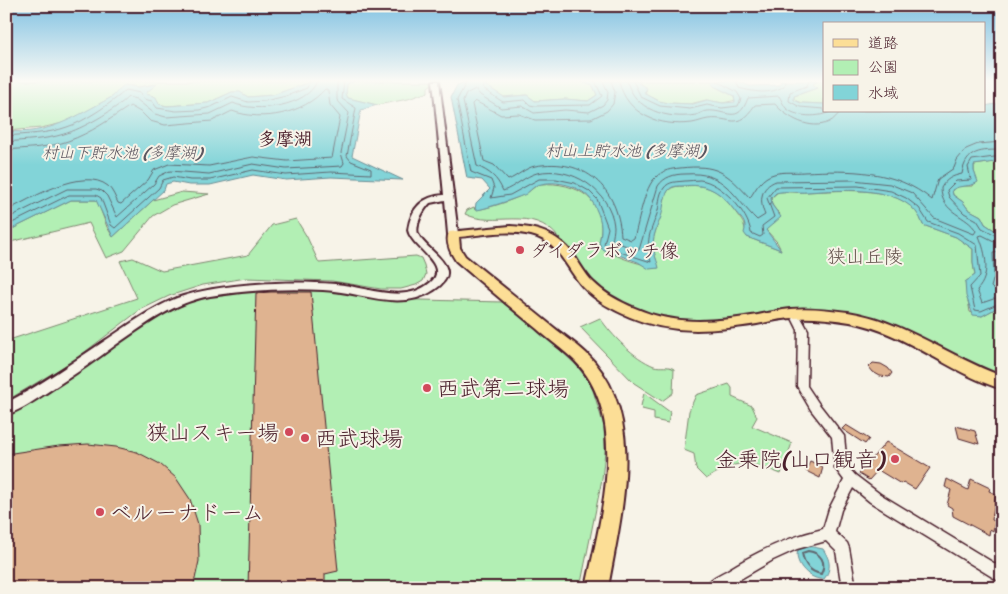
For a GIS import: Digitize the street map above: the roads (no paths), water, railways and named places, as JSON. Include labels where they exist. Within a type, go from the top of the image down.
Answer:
[{"type":"main road","points":[[597,588],[618,459],[617,432],[608,397],[595,374],[582,358],[460,258],[455,251],[453,239],[467,233],[522,230],[543,235],[557,242],[587,284],[605,298],[643,317],[677,326],[693,328],[716,326],[795,314],[849,317],[884,325],[1002,383]]},
{"type":"street","points":[[439,109],[453,239]]},
{"type":"street","points":[[6,410],[59,378],[150,315],[189,298],[224,291],[308,286],[341,287],[394,298],[411,296],[426,291],[439,279],[441,268],[437,260],[414,236],[413,227],[425,201],[448,197]]},
{"type":"street","points":[[795,314],[803,330],[802,386],[838,436],[841,468],[851,479],[875,498],[1002,576]]},
{"type":"street","points":[[828,534],[835,509],[851,479]]},
{"type":"street","points":[[712,588],[774,551],[807,539],[828,534]]},
{"type":"street","points":[[828,534],[842,548],[849,588]]},
{"type":"water","name":"村山下貯水池 (多摩湖)","points":[[90,109],[365,109],[361,110],[352,156],[403,180],[331,177],[286,180],[253,175],[210,185],[189,185],[173,182],[166,184],[164,190],[113,237],[96,200],[71,200],[6,232],[6,131],[21,132],[48,128]]},
{"type":"water","name":"村山上貯水池 (多摩湖)","points":[[453,109],[823,109],[823,112],[986,112],[986,109],[1002,109],[1002,161],[974,165],[978,182],[952,190],[953,195],[963,202],[968,209],[981,216],[985,224],[1002,235],[1002,305],[982,316],[973,315],[966,296],[965,282],[975,275],[973,249],[956,237],[923,225],[916,211],[904,202],[890,196],[855,190],[776,193],[771,198],[772,205],[781,217],[766,230],[781,250],[747,237],[744,233],[745,226],[743,220],[718,193],[699,186],[672,187],[665,197],[653,245],[659,268],[649,269],[638,262],[602,249],[599,243],[601,232],[598,213],[589,197],[576,188],[568,185],[545,183],[534,187],[522,196],[475,210],[476,203],[490,189],[482,180],[467,178]]},
{"type":"water","points":[[808,546],[823,549],[827,556],[829,568],[824,579],[819,579],[809,574],[798,561],[798,550]]},
{"type":"place","name":"ダイダラボッチ像","points":[[520,250]]},
{"type":"place","name":"西武第二球場","points":[[427,388]]},
{"type":"place","name":"狭山スキー場","points":[[289,432]]},
{"type":"place","name":"西武球場","points":[[305,438]]},
{"type":"place","name":"金乗院(山口観音)","points":[[895,459]]},
{"type":"place","name":"ベルーナドーム","points":[[100,512]]},
{"type":"district","name":"多摩湖","points":[[285,139]]},
{"type":"park label","name":"狭山丘陵","points":[[865,256]]}]
